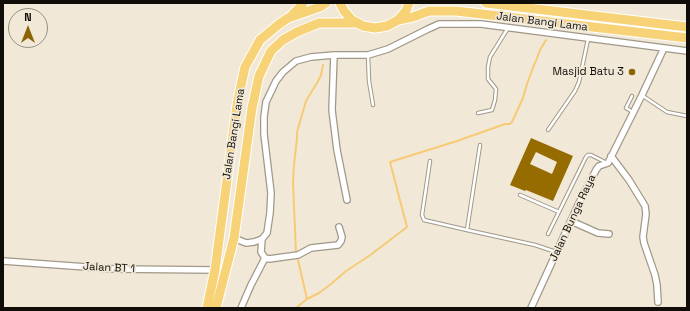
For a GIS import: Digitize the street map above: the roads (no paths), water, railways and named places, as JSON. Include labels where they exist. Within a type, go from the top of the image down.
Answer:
[{"type":"main road","points":[[288,18],[303,3]]},
{"type":"main road","name":"Jalan Bangi Lama","points":[[207,308],[215,270],[237,105],[246,67],[260,40],[288,18],[320,8],[326,3]]},
{"type":"main road","name":"Jalan Bangi Lama","points":[[340,3],[344,11],[352,20],[363,26],[375,28],[387,26],[398,20],[413,17],[429,11],[456,11],[687,38]]},
{"type":"main road","points":[[398,20],[406,11],[409,3]]},
{"type":"main road","points":[[486,3],[687,27]]},
{"type":"main road","name":"Jalan Bangi Lama","points":[[216,308],[234,238],[252,108],[258,76],[271,51],[283,40],[297,32],[320,22],[358,23]]},
{"type":"main road","name":"Jalan Bangi Lama","points":[[221,308],[223,281]]},
{"type":"street","points":[[339,227],[342,237],[338,245],[311,248],[298,254],[269,259],[265,258],[261,252],[262,239],[267,233],[271,193],[264,134],[266,102],[276,81],[283,72],[296,61],[311,57],[334,55],[368,55],[388,49],[439,24],[481,24],[687,51]]},
{"type":"street","name":"Jalan Bunga Raya","points":[[531,308],[596,170],[600,166],[608,163],[664,48]]},
{"type":"street","points":[[334,55],[332,110],[337,150],[348,200]]},
{"type":"street","points":[[611,156],[629,180],[645,206],[646,214],[643,237],[656,280],[658,302]]},
{"type":"street","points":[[571,221],[596,232],[609,234]]},
{"type":"street","points":[[234,238],[246,243],[262,239]]},
{"type":"street","points":[[241,308],[265,258]]},
{"type":"street","name":"Jalan BT 1","points":[[3,261],[114,269],[215,270]]},
{"type":"lane","points":[[478,113],[492,110],[496,89],[488,79],[488,67],[490,57],[508,27]]},
{"type":"lane","points":[[548,130],[579,82],[588,38]]},
{"type":"lane","points":[[368,55],[369,80],[373,105]]},
{"type":"lane","points":[[642,95],[666,112],[687,116]]},
{"type":"lane","points":[[632,96],[626,108],[634,112]]},
{"type":"lane","points":[[467,230],[480,146]]},
{"type":"lane","points":[[548,234],[586,157],[591,155],[608,163]]},
{"type":"lane","points":[[430,161],[422,215],[424,220],[535,245],[557,252]]},
{"type":"lane","points":[[520,195],[559,212]]},
{"type":"waterway","points":[[296,308],[307,299],[319,293],[346,271],[369,256],[407,227],[390,162],[505,124],[510,124],[512,122],[523,98],[540,50],[546,40]]},
{"type":"waterway","points":[[296,253],[293,182],[297,132],[306,101],[321,75],[323,65]]},
{"type":"waterway","points":[[298,260],[307,299]]},
{"type":"place","name":"Masjid Batu 3","points":[[632,72]]}]
